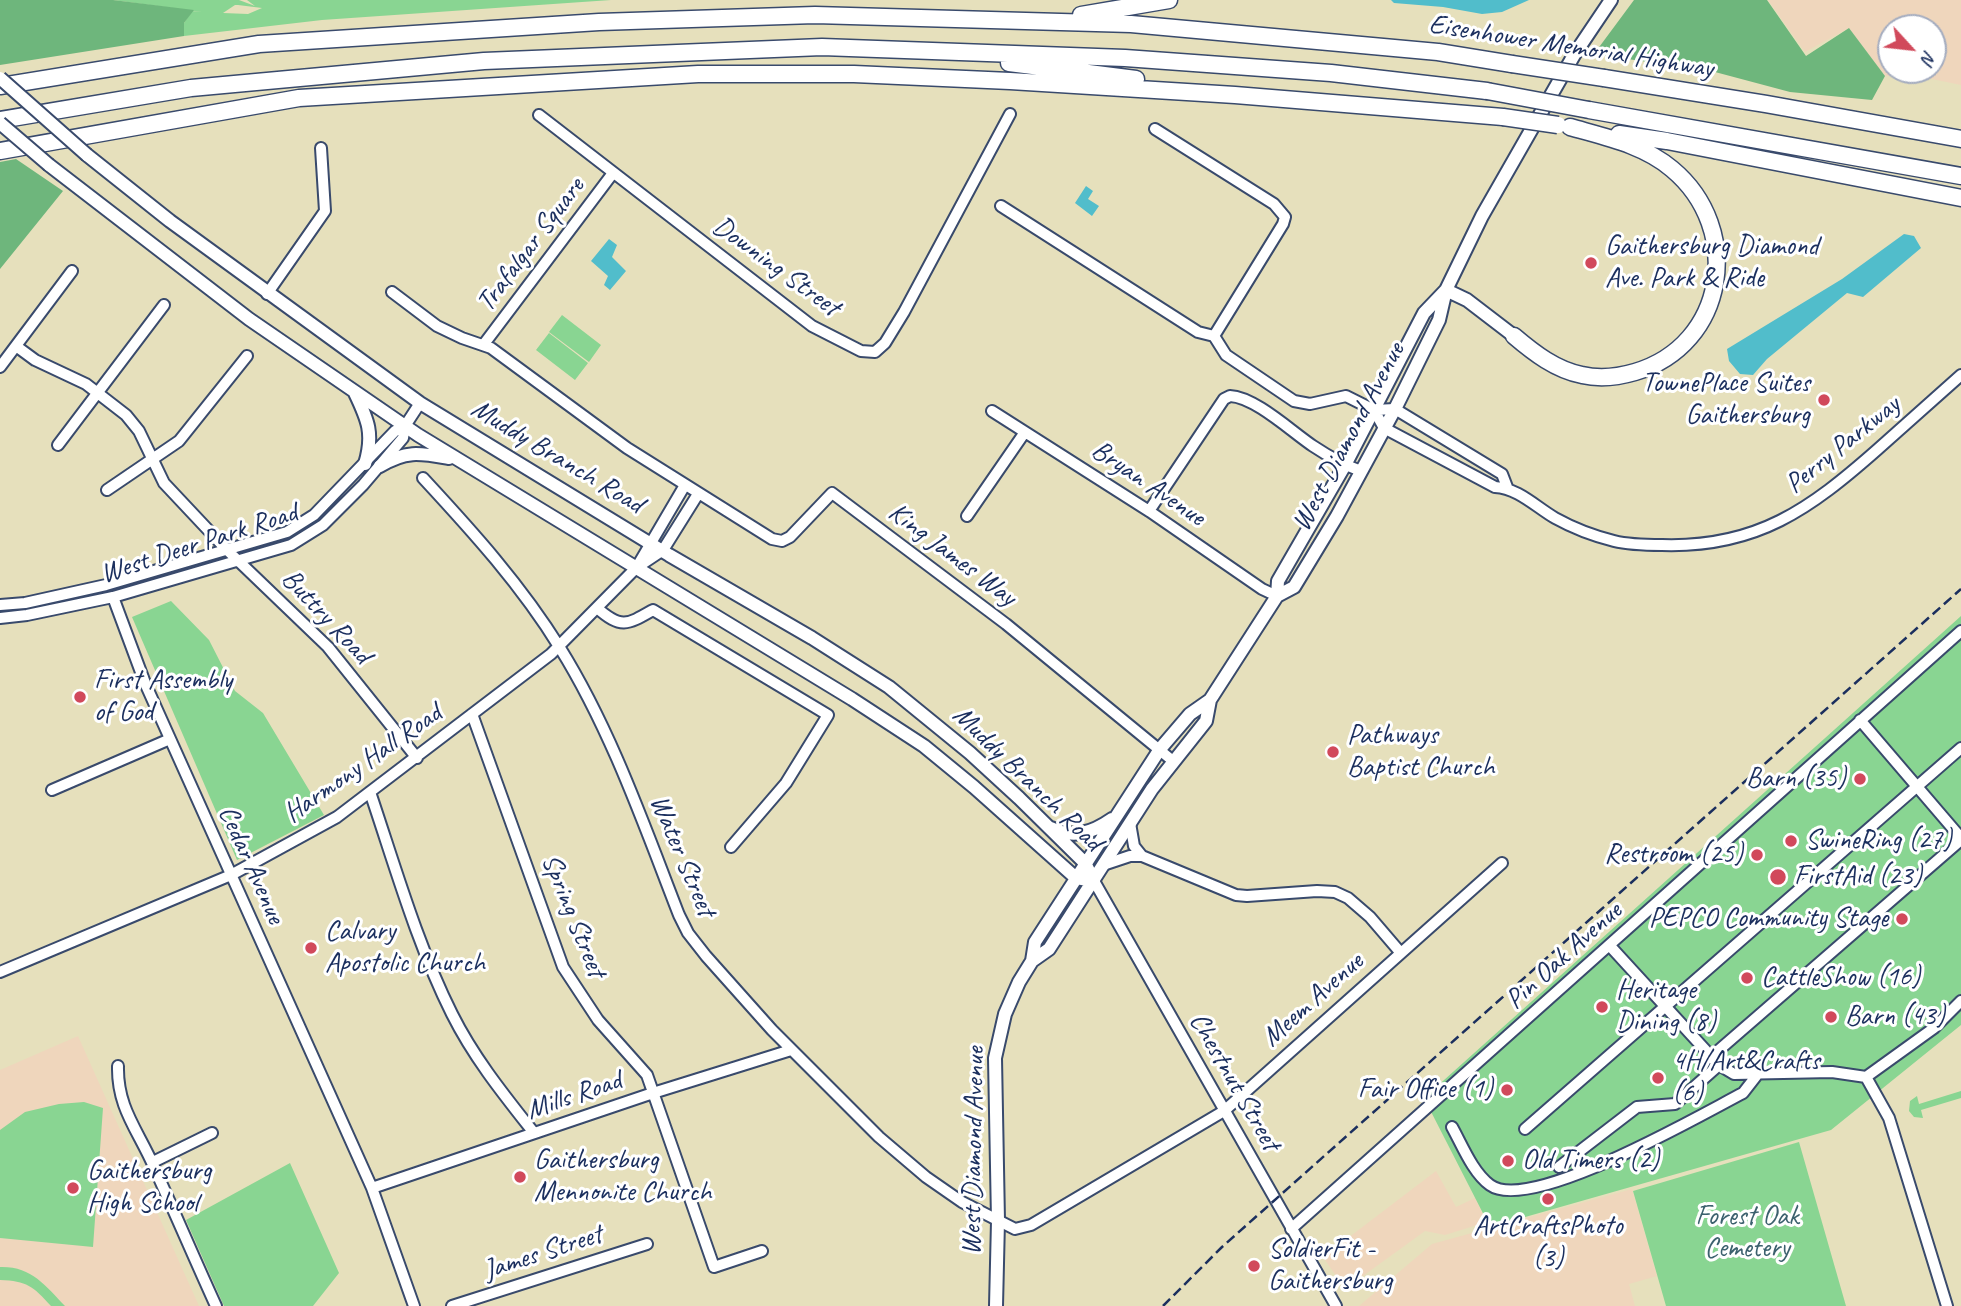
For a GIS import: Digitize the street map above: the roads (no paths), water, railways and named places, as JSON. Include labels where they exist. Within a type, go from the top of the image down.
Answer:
[{"type":"highway","points":[[1034,21],[1169,0]]},
{"type":"highway","name":"Eisenhower Memorial Highway","points":[[0,86],[259,44],[599,22],[816,15],[1130,24],[1438,52],[1766,104],[1961,139]]},
{"type":"highway","points":[[0,122],[191,88],[484,61],[822,47],[1125,58],[1331,73],[1487,91],[1961,176]]},
{"type":"highway","points":[[912,51],[1350,104]]},
{"type":"highway","points":[[0,150],[299,98],[698,74],[854,74],[1010,81],[1503,117],[1667,141],[1961,198]]},
{"type":"highway","points":[[1514,336],[1539,356],[1571,372],[1602,377],[1623,375],[1660,364],[1671,356],[1698,327],[1712,299],[1718,267],[1714,232],[1707,214],[1692,190],[1672,168],[1646,152],[1629,144],[1564,126]]},
{"type":"main road","name":"West Diamond Avenue","points":[[1277,596],[1294,587],[1361,471],[1438,320],[1446,290],[1487,206],[1574,55],[1611,0]]},
{"type":"main road","name":"Muddy Branch Road","points":[[0,78],[88,155],[170,221],[420,403],[889,687],[970,753],[1085,863],[1094,881]]},
{"type":"main road","name":"Muddy Branch Road","points":[[0,122],[49,165],[249,319],[456,460],[852,699],[923,746],[974,787],[1076,878],[1094,881]]},
{"type":"main road","name":"West Diamond Avenue","points":[[1032,961],[1049,948],[1130,823],[1173,761],[1206,721],[1210,700],[1277,596],[1278,581],[1346,465],[1424,313],[1446,290]]},
{"type":"main road","points":[[1446,290],[1467,300],[1514,336]]},
{"type":"main road","points":[[355,392],[369,421],[370,443],[365,464]]},
{"type":"main road","points":[[380,466],[395,456],[418,453],[456,460]]},
{"type":"main road","name":"West Diamond Avenue","points":[[996,1306],[998,1221],[995,1058],[1008,1005],[1032,961],[1035,942],[1160,749],[1190,714],[1210,700]]},
{"type":"main road","points":[[1046,826],[1057,831],[1082,834],[1101,827],[1115,817]]},
{"type":"street","name":"Downing Street","points":[[540,115],[812,326],[861,351],[875,352],[885,343],[904,312],[1010,114]]},
{"type":"street","points":[[1155,129],[1275,204],[1285,217],[1214,336]]},
{"type":"street","points":[[267,294],[325,211],[321,148]]},
{"type":"street","name":"Trafalgar Square","points":[[484,344],[613,173]]},
{"type":"street","name":"West Diamond Avenue","points":[[1001,206],[1198,332],[1214,336],[1226,355],[1294,401],[1310,404],[1346,396],[1374,410]]},
{"type":"street","points":[[0,367],[72,271]]},
{"type":"street","name":"King James Way","points":[[392,292],[452,334],[484,344],[588,421],[772,539],[782,541],[790,537],[832,493],[1006,624],[1173,761]]},
{"type":"street","points":[[58,445],[164,305]]},
{"type":"street","name":"Buttry Road","points":[[16,346],[36,360],[86,384],[133,423],[164,483],[227,550],[328,647],[417,758]]},
{"type":"street","points":[[107,490],[179,441],[247,356]]},
{"type":"street","name":"Perry Parkway","points":[[1384,428],[1495,487],[1507,488],[1556,519],[1615,541],[1639,545],[1686,546],[1750,534],[1792,516],[1813,503],[1841,482],[1961,375]]},
{"type":"street","points":[[1149,511],[1224,399],[1236,396],[1248,401],[1314,447],[1361,471]]},
{"type":"street","name":"West Deer Park Road","points":[[0,618],[113,597],[291,545],[309,536],[337,512],[380,466],[403,438],[405,426],[420,403]]},
{"type":"street","points":[[1384,428],[1374,410],[1395,408]]},
{"type":"street","name":"Perry Parkway","points":[[1395,408],[1503,474],[1507,488]]},
{"type":"street","name":"Bryan Avenue","points":[[992,411],[1149,511],[1262,589],[1277,596]]},
{"type":"street","name":"West Deer Park Road","points":[[0,605],[25,603],[106,585],[287,532],[314,515],[395,431],[405,426]]},
{"type":"street","points":[[967,516],[1025,432]]},
{"type":"street","name":"Water Street","points":[[423,478],[513,578],[559,646],[603,729],[688,933],[722,975],[791,1050],[903,1159],[962,1202],[998,1221]]},
{"type":"street","points":[[636,568],[685,485]]},
{"type":"street","points":[[636,568],[663,550],[698,494]]},
{"type":"street","name":"Harmony Hall Road","points":[[0,972],[231,875],[337,817],[559,646],[636,568]]},
{"type":"street","name":"Cedar Avenue","points":[[113,597],[130,646],[170,740],[372,1188],[414,1306]]},
{"type":"street","points":[[597,608],[620,624],[653,610],[828,715],[786,783],[731,847]]},
{"type":"street","name":"Pin Oak Avenue","points":[[1291,1229],[1961,631]]},
{"type":"street","name":"Spring Street","points":[[472,714],[563,967],[598,1020],[648,1075],[713,1267],[762,1251]]},
{"type":"street","points":[[1559,1167],[1637,1107],[1675,1104],[1716,1061],[1961,839],[1860,720]]},
{"type":"street","points":[[52,790],[170,740]]},
{"type":"street","points":[[1525,1129],[1961,748]]},
{"type":"street","points":[[370,792],[428,959],[452,1014],[479,1062],[534,1133]]},
{"type":"street","points":[[1130,823],[1134,846],[1142,856]]},
{"type":"street","points":[[1105,864],[1130,856],[1142,856],[1236,895],[1335,892],[1348,898],[1370,917],[1400,952]]},
{"type":"street","name":"Meem Avenue","points":[[998,1221],[1014,1229],[1031,1225],[1224,1111],[1502,863]]},
{"type":"street","name":"Chestnut Street","points":[[1094,881],[1336,1306]]},
{"type":"street","points":[[1610,946],[1716,1061],[1734,1074],[1832,1072],[1866,1077],[1934,1028],[1961,1002]]},
{"type":"street","name":"Mills Road","points":[[372,1188],[653,1093],[791,1050]]},
{"type":"street","points":[[118,1066],[117,1084],[121,1102],[153,1162],[216,1306]]},
{"type":"street","points":[[1452,1127],[1469,1158],[1491,1186],[1513,1192],[1532,1189],[1599,1167],[1743,1093],[1757,1075]]},
{"type":"street","points":[[1866,1077],[1889,1118],[1947,1306]]},
{"type":"street","points":[[153,1162],[212,1133]]},
{"type":"street","name":"James Street","points":[[452,1306],[647,1244]]},
{"type":"water","points":[[1391,0],[1529,0],[1502,12],[1482,14],[1443,7],[1394,3]]},
{"type":"water","points":[[1086,186],[1093,191],[1088,199],[1099,206],[1092,216],[1075,203]]},
{"type":"water","points":[[1904,234],[1914,236],[1921,248],[1863,297],[1847,293],[1767,359],[1753,375],[1740,374],[1729,361],[1727,349],[1842,279]]},
{"type":"water","points":[[609,239],[617,245],[612,257],[626,271],[610,290],[604,285],[608,276],[591,261]]},
{"type":"railway","points":[[1163,1306],[1222,1247],[1961,589]]},
{"type":"place","name":"Gaithersburg Diamond Ave. Park & Ride","points":[[1591,263]]},
{"type":"place","name":"TownePlace Suites Gaithersburg","points":[[1824,400]]},
{"type":"place","name":"First Assembly of God","points":[[80,697]]},
{"type":"place","name":"Pathways Baptist Church","points":[[1333,752]]},
{"type":"place","name":"Barn (35)","points":[[1860,779]]},
{"type":"place","name":"SwineRing (27)","points":[[1791,841]]},
{"type":"place","name":"Restroom (25)","points":[[1757,855]]},
{"type":"place","name":"FirstAid (23)","points":[[1778,877]]},
{"type":"place","name":"PEPCO Community Stage","points":[[1902,919]]},
{"type":"place","name":"Calvary Apostolic Church","points":[[311,948]]},
{"type":"place","name":"CattleShow (16)","points":[[1747,978]]},
{"type":"place","name":"Heritage Dining (8)","points":[[1602,1007]]},
{"type":"place","name":"Barn (43)","points":[[1831,1017]]},
{"type":"place","name":"4H/Art&Crafts (6)","points":[[1658,1078]]},
{"type":"place","name":"Fair Office (1)","points":[[1507,1090]]},
{"type":"place","name":"Old Timers (2)","points":[[1508,1161]]},
{"type":"place","name":"Gaithersburg Mennonite Church","points":[[520,1177]]},
{"type":"place","name":"Gaithersburg High School","points":[[73,1188]]},
{"type":"place","name":"ArtCraftsPhoto (3)","points":[[1548,1199]]},
{"type":"place","name":"SoldierFit - Gaithersburg","points":[[1254,1266]]},
{"type":"park label","name":"Forest Oak Cemetery","points":[[1747,1233]]}]
